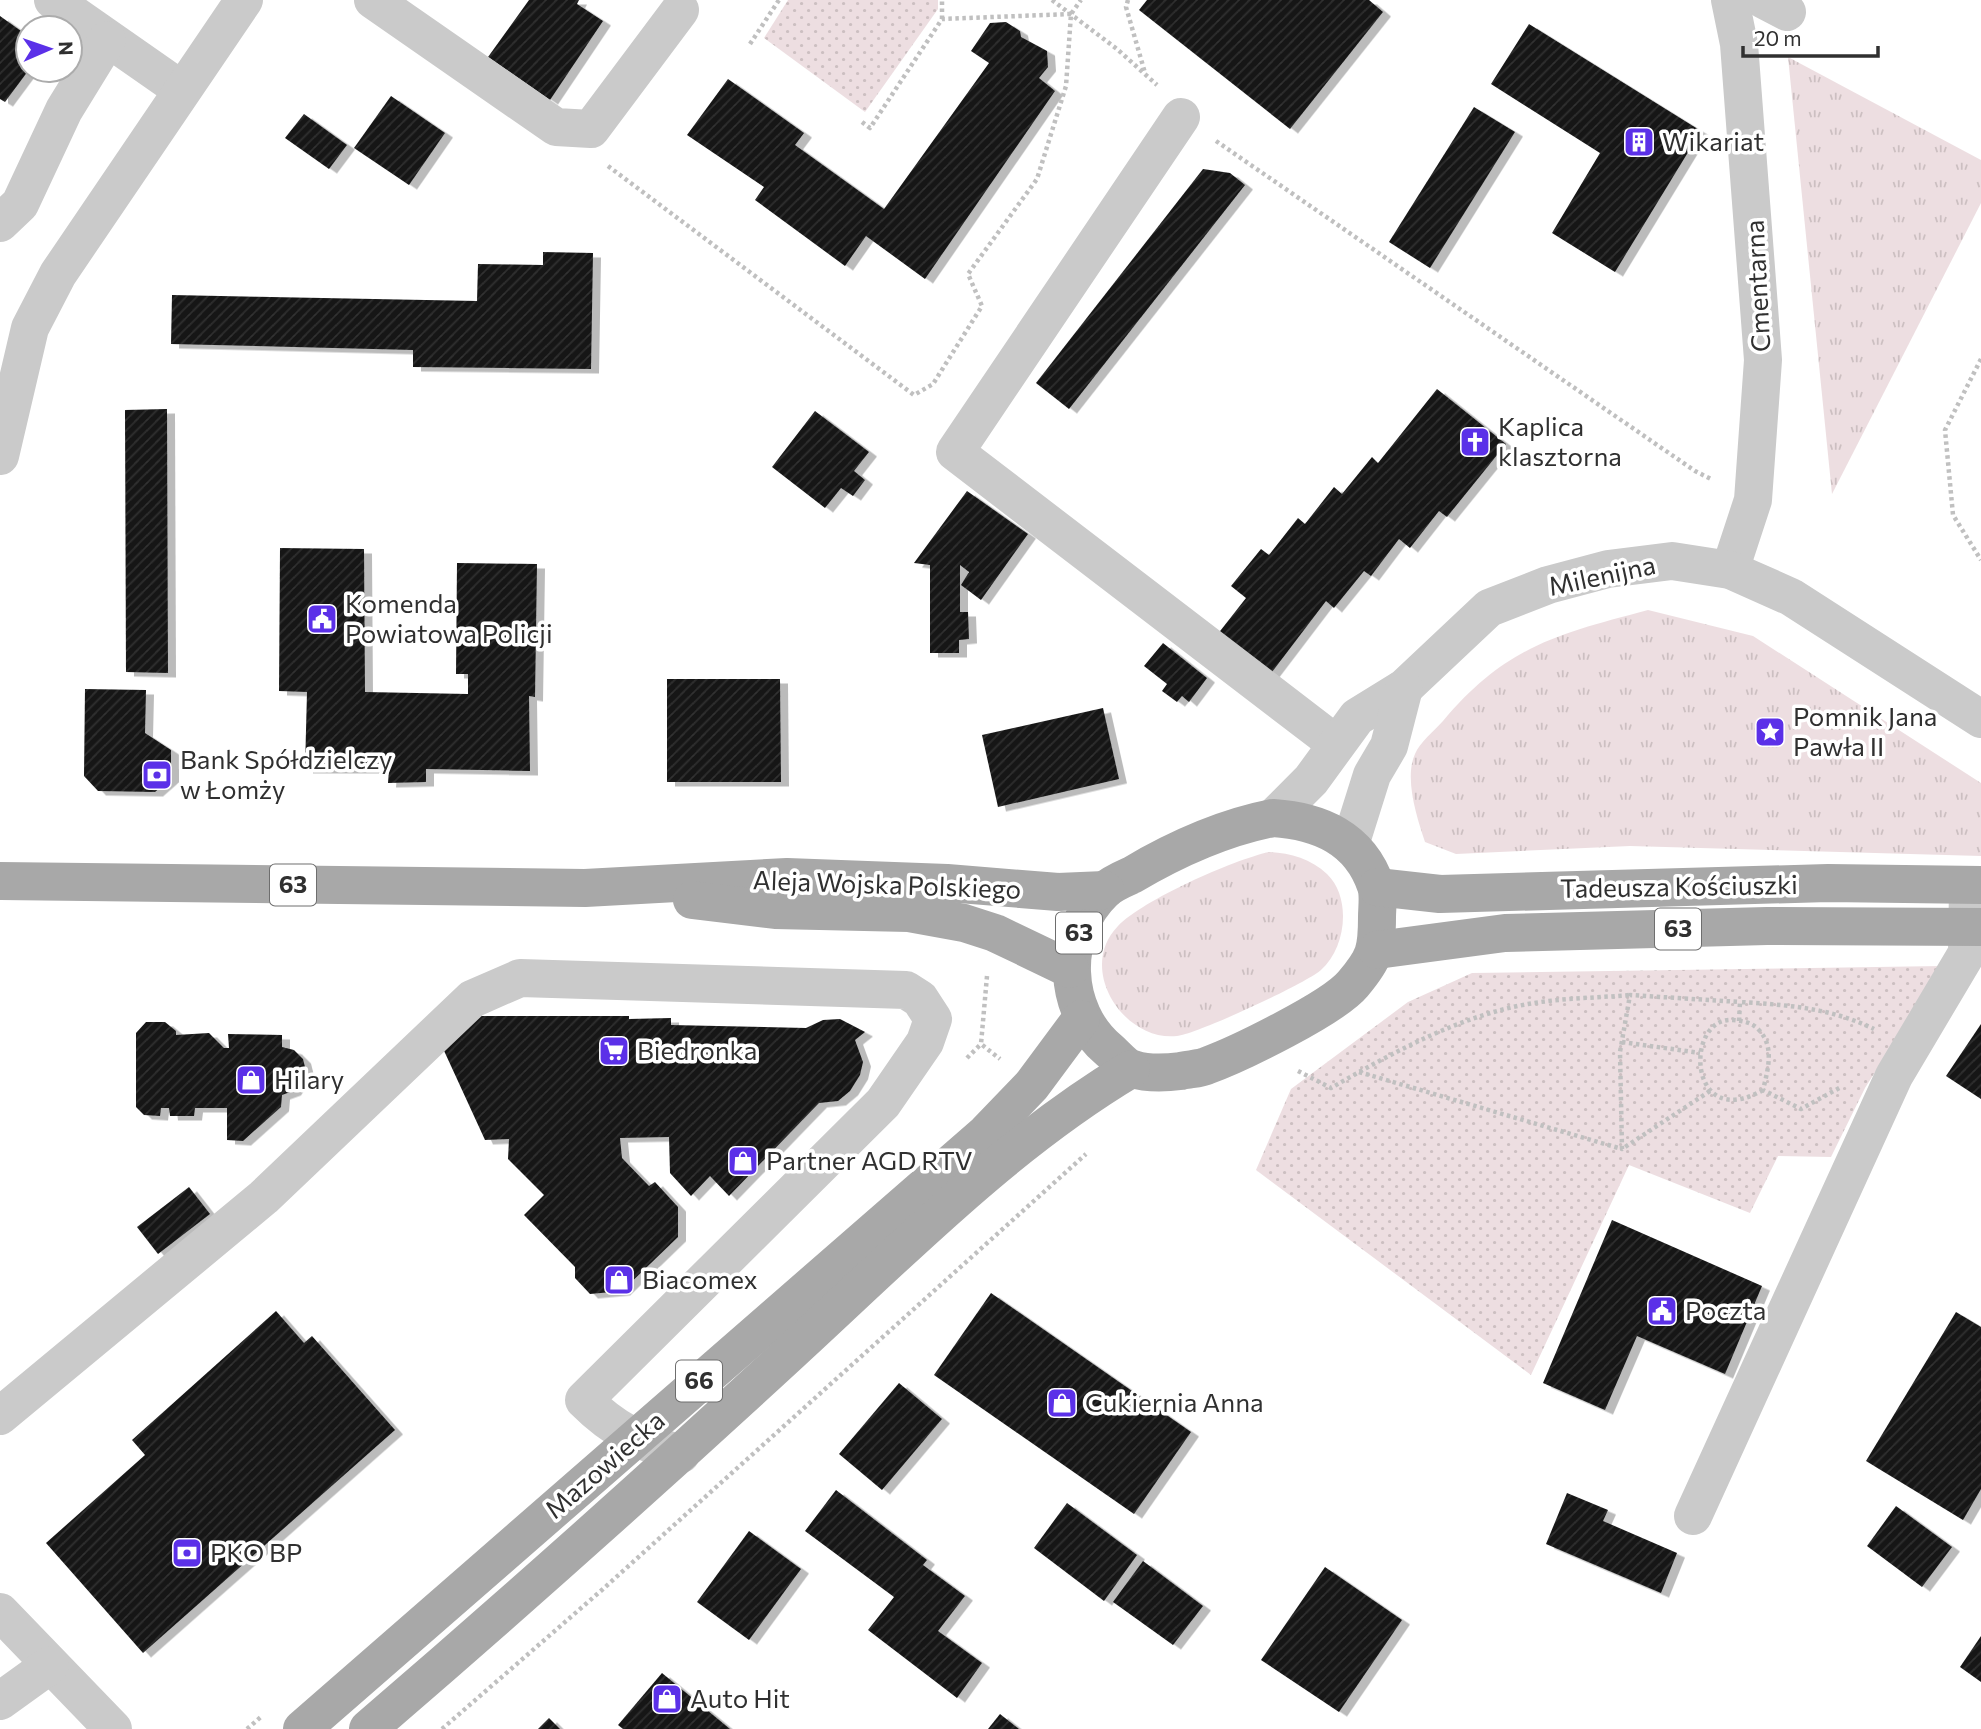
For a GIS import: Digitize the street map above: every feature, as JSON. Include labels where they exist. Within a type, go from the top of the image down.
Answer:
[{"type":"main road","name":"63","points":[[1131,1069],[1103,1045],[1081,1019],[1070,969],[1080,932],[1090,909],[1105,890],[1209,836],[1273,818],[1304,820],[1350,845],[1377,887]]},
{"type":"main road","name":"Aleja Wojska Polskiego","points":[[0,881],[585,888],[787,877],[947,883],[1058,892],[1105,890]]},
{"type":"main road","name":"Tadeusza Kościuszki","points":[[1377,887],[1440,894],[1828,883],[1975,885]]},
{"type":"main road","points":[[1131,1069],[1166,1073],[1205,1067],[1330,1004],[1353,985],[1377,950],[1377,887]]},
{"type":"main road","name":"Aleja Wojska Polskiego","points":[[585,888],[775,910],[909,913],[964,923],[995,933],[1070,969]]},
{"type":"main road","name":"Tadeusza Kościuszki","points":[[1377,950],[1505,933],[1767,926],[1974,927]]},
{"type":"main road","name":"Mazowiecka","points":[[302,1729],[986,1133],[1032,1085],[1081,1019]]},
{"type":"main road","name":"Mazowiecka","points":[[368,1729],[583,1544],[955,1203],[1063,1113],[1131,1069]]},
{"type":"street","points":[[53,0],[182,90]]},
{"type":"street","points":[[0,456],[30,328],[58,274],[244,0]]},
{"type":"street","points":[[373,0],[556,127],[591,129],[680,9]]},
{"type":"street","name":"Cmentarna","points":[[1730,0],[1739,44],[1763,360],[1752,500],[1730,570]]},
{"type":"street","points":[[0,223],[20,204],[64,110],[107,40]]},
{"type":"street","points":[[1181,117],[955,452],[1335,743]]},
{"type":"street","name":"Milenijna","points":[[1273,818],[1311,780],[1335,743],[1357,717],[1404,688],[1489,608],[1548,585],[1608,569],[1672,561],[1730,570],[1791,597],[1981,719]]},
{"type":"street","points":[[1350,845],[1372,775],[1389,746],[1404,688]]},
{"type":"street","points":[[1693,1516],[1894,1076],[1967,953],[1974,927],[1975,885]]},
{"type":"street","points":[[2,1410],[264,1198],[472,999],[520,978],[906,990],[920,999],[933,1019],[925,1042],[883,1103],[584,1400],[601,1417],[635,1440],[681,1454]]},
{"type":"street","points":[[0,1612],[113,1729]]},
{"type":"street","points":[[0,1701],[50,1665]]},
{"type":"path","points":[[750,44],[779,0]]},
{"type":"path","points":[[862,122],[870,128],[942,19],[942,0]]},
{"type":"path","points":[[1052,0],[1146,74],[1181,117],[1695,471],[1752,500]]},
{"type":"path","points":[[556,127],[914,396],[933,384],[982,306],[968,274],[1037,179],[1066,86],[1071,14],[1081,0]]},
{"type":"path","points":[[1128,0],[1126,7],[1146,74]]},
{"type":"path","points":[[942,19],[1071,14]]},
{"type":"path","points":[[1981,359],[1945,430],[1953,515],[1981,560]]},
{"type":"path","points":[[987,970],[981,1044],[1009,1066]]},
{"type":"path","points":[[1622,1149],[1622,1042],[1630,995]]},
{"type":"path","points":[[1298,1071],[1331,1088],[1450,1028],[1527,1004],[1630,995],[1820,1009],[1842,1014],[1879,1031]]},
{"type":"path","points":[[1739,1021],[1740,1002]]},
{"type":"path","points":[[1763,1090],[1769,1068],[1769,1044],[1752,1024],[1725,1020],[1715,1024],[1702,1041],[1700,1053],[1703,1080],[1710,1091],[1721,1099],[1734,1101],[1763,1090],[1801,1109],[1846,1084]]},
{"type":"path","points":[[1622,1042],[1700,1053]]},
{"type":"path","points":[[1359,1072],[1622,1149],[1710,1091]]},
{"type":"path","points":[[442,1729],[603,1589],[1088,1153]]},
{"type":"green space","points":[[788,0],[938,0],[938,9],[865,112],[764,38]]},
{"type":"green space","points":[[1788,57],[1981,160],[1981,203],[1832,494]]},
{"type":"green space","points":[[1648,610],[1753,636],[1981,783],[1981,856],[1630,846],[1456,854],[1425,842],[1411,786],[1412,764],[1420,745],[1466,696],[1489,675],[1535,646],[1587,627]]},
{"type":"green space","points":[[1269,852],[1292,855],[1307,861],[1321,869],[1335,884],[1343,909],[1343,923],[1336,949],[1321,970],[1295,986],[1228,1018],[1177,1036],[1158,1035],[1140,1027],[1124,1015],[1112,999],[1104,981],[1102,962],[1106,943],[1118,926],[1147,905],[1189,882]]},
{"type":"green space","points":[[1942,966],[1865,1088],[1831,1157],[1778,1156],[1750,1213],[1629,1165],[1531,1375],[1256,1170],[1291,1089],[1408,1002],[1472,973]]},
{"type":"building","points":[[529,0],[579,0],[577,4],[603,21],[550,100],[488,57]]},
{"type":"building","points":[[1147,0],[1369,0],[1383,12],[1290,129],[1139,10]]},
{"type":"building","points":[[0,16],[14,26],[14,84],[18,84],[5,102],[0,99]]},
{"type":"building","points":[[1006,22],[1020,31],[1021,37],[1047,51],[1048,67],[1039,78],[1055,91],[925,279],[866,236],[845,266],[755,200],[764,187],[687,135],[728,79],[804,133],[795,145],[884,209],[989,63],[971,51],[990,23]]},
{"type":"building","name":"Wikariat","points":[[1529,24],[1701,131],[1615,272],[1552,233],[1600,153],[1491,84]]},
{"type":"building","points":[[391,96],[445,133],[409,185],[354,148]]},
{"type":"building","points":[[1474,107],[1515,132],[1430,268],[1389,242]]},
{"type":"building","points":[[304,114],[347,145],[329,169],[285,138]]},
{"type":"building","points":[[1203,169],[1230,173],[1245,185],[1069,409],[1036,383]]},
{"type":"building","points":[[543,252],[593,253],[591,369],[413,367],[413,350],[171,344],[172,295],[477,301],[478,264],[543,265]]},
{"type":"building","points":[[1437,389],[1506,444],[1447,517],[1439,511],[1410,548],[1399,539],[1371,576],[1364,571],[1334,608],[1326,601],[1269,676],[1217,635],[1246,598],[1231,586],[1261,549],[1269,555],[1298,518],[1305,524],[1334,487],[1342,494],[1372,457],[1378,463]]},
{"type":"building","points":[[167,409],[168,673],[126,672],[125,410]]},
{"type":"building","points":[[815,411],[869,452],[854,471],[865,480],[853,496],[841,488],[825,508],[772,467]]},
{"type":"building","points":[[967,491],[1028,534],[981,600],[961,585],[969,572],[960,565],[960,612],[968,612],[969,639],[959,640],[959,653],[930,653],[930,565],[914,563]]},
{"type":"building","name":"Komenda Powiatowa Policji","points":[[280,548],[364,549],[365,692],[468,694],[468,674],[456,674],[457,563],[537,564],[535,697],[529,696],[530,771],[426,769],[426,782],[388,783],[389,769],[305,769],[307,692],[279,691]]},
{"type":"building","points":[[1163,643],[1207,678],[1189,702],[1182,696],[1177,702],[1162,691],[1167,684],[1144,666]]},
{"type":"building","points":[[667,679],[780,679],[781,782],[667,782]]},
{"type":"building","points":[[85,689],[146,690],[145,733],[171,750],[171,778],[155,792],[98,791],[84,776]]},
{"type":"building","points":[[1103,708],[1119,779],[998,807],[982,735]]},
{"type":"building","points":[[468,1016],[629,1016],[629,1019],[671,1018],[671,1025],[806,1028],[823,1020],[840,1019],[865,1032],[855,1040],[863,1062],[860,1075],[850,1091],[838,1101],[819,1103],[729,1196],[710,1176],[691,1196],[670,1173],[669,1137],[620,1138],[622,1158],[649,1186],[655,1182],[678,1207],[678,1237],[622,1291],[590,1294],[575,1278],[575,1267],[524,1215],[544,1195],[508,1159],[509,1139],[485,1140],[440,1042]]},
{"type":"building","points":[[146,1022],[165,1022],[176,1031],[176,1035],[209,1033],[224,1048],[229,1048],[228,1034],[282,1035],[282,1047],[294,1050],[303,1059],[306,1071],[293,1091],[282,1095],[281,1107],[243,1141],[227,1140],[227,1108],[195,1108],[194,1116],[170,1116],[169,1108],[161,1108],[160,1116],[144,1115],[136,1107],[136,1033]]},
{"type":"building","points":[[1981,1024],[1981,1099],[1946,1076]]},
{"type":"building","points":[[189,1187],[210,1214],[158,1254],[137,1227]]},
{"type":"building","name":"Poczta","points":[[1612,1220],[1762,1286],[1725,1374],[1637,1336],[1605,1410],[1543,1383]]},
{"type":"building","name":"Cukiernia Anna","points":[[991,1293],[1191,1432],[1134,1514],[934,1375]]},
{"type":"building","points":[[276,1311],[304,1343],[312,1336],[395,1430],[143,1653],[46,1543],[145,1455],[132,1440]]},
{"type":"building","points":[[1956,1312],[1981,1327],[1981,1489],[1963,1520],[1866,1461]]},
{"type":"building","points":[[899,1383],[942,1419],[882,1490],[839,1454]]},
{"type":"building","points":[[836,1490],[927,1560],[923,1565],[965,1596],[938,1631],[982,1663],[957,1698],[868,1630],[894,1597],[805,1531]]},
{"type":"building","points":[[1567,1493],[1608,1510],[1603,1521],[1677,1553],[1661,1593],[1546,1544]]},
{"type":"building","points":[[1067,1503],[1137,1555],[1104,1601],[1034,1548]]},
{"type":"building","points":[[1896,1506],[1952,1547],[1922,1587],[1867,1546]]},
{"type":"building","points":[[749,1531],[801,1569],[749,1640],[697,1602]]},
{"type":"building","points":[[1143,1561],[1203,1606],[1173,1645],[1113,1602]]},
{"type":"building","points":[[1325,1567],[1402,1620],[1339,1712],[1261,1660]]},
{"type":"building","points":[[1981,1636],[1981,1682],[1960,1667]]},
{"type":"building","name":"Auto Hit","points":[[662,1673],[730,1729],[623,1729],[618,1725]]},
{"type":"building","points":[[1000,1714],[1019,1729],[988,1729]]},
{"type":"building","points":[[549,1718],[560,1729],[538,1729]]},
{"type":"place","name":"Wikariat","points":[[1639,142]]},
{"type":"place","name":"Kaplica klasztorna","points":[[1475,442]]},
{"type":"place","name":"Komenda Powiatowa Policji","points":[[322,619]]},
{"type":"place","name":"Pomnik Jana Pawła II","points":[[1770,732]]},
{"type":"place","name":"Bank Spółdzielczy w Łomży","points":[[157,775]]},
{"type":"place","name":"Biedronka","points":[[614,1051]]},
{"type":"place","name":"Hilary","points":[[251,1080]]},
{"type":"place","name":"Partner AGD RTV","points":[[743,1161]]},
{"type":"place","name":"Biacomex","points":[[619,1280]]},
{"type":"place","name":"Poczta","points":[[1662,1311]]},
{"type":"place","name":"Cukiernia Anna","points":[[1062,1403]]},
{"type":"place","name":"PKO BP","points":[[187,1553]]},
{"type":"place","name":"Auto Hit","points":[[667,1699]]}]
